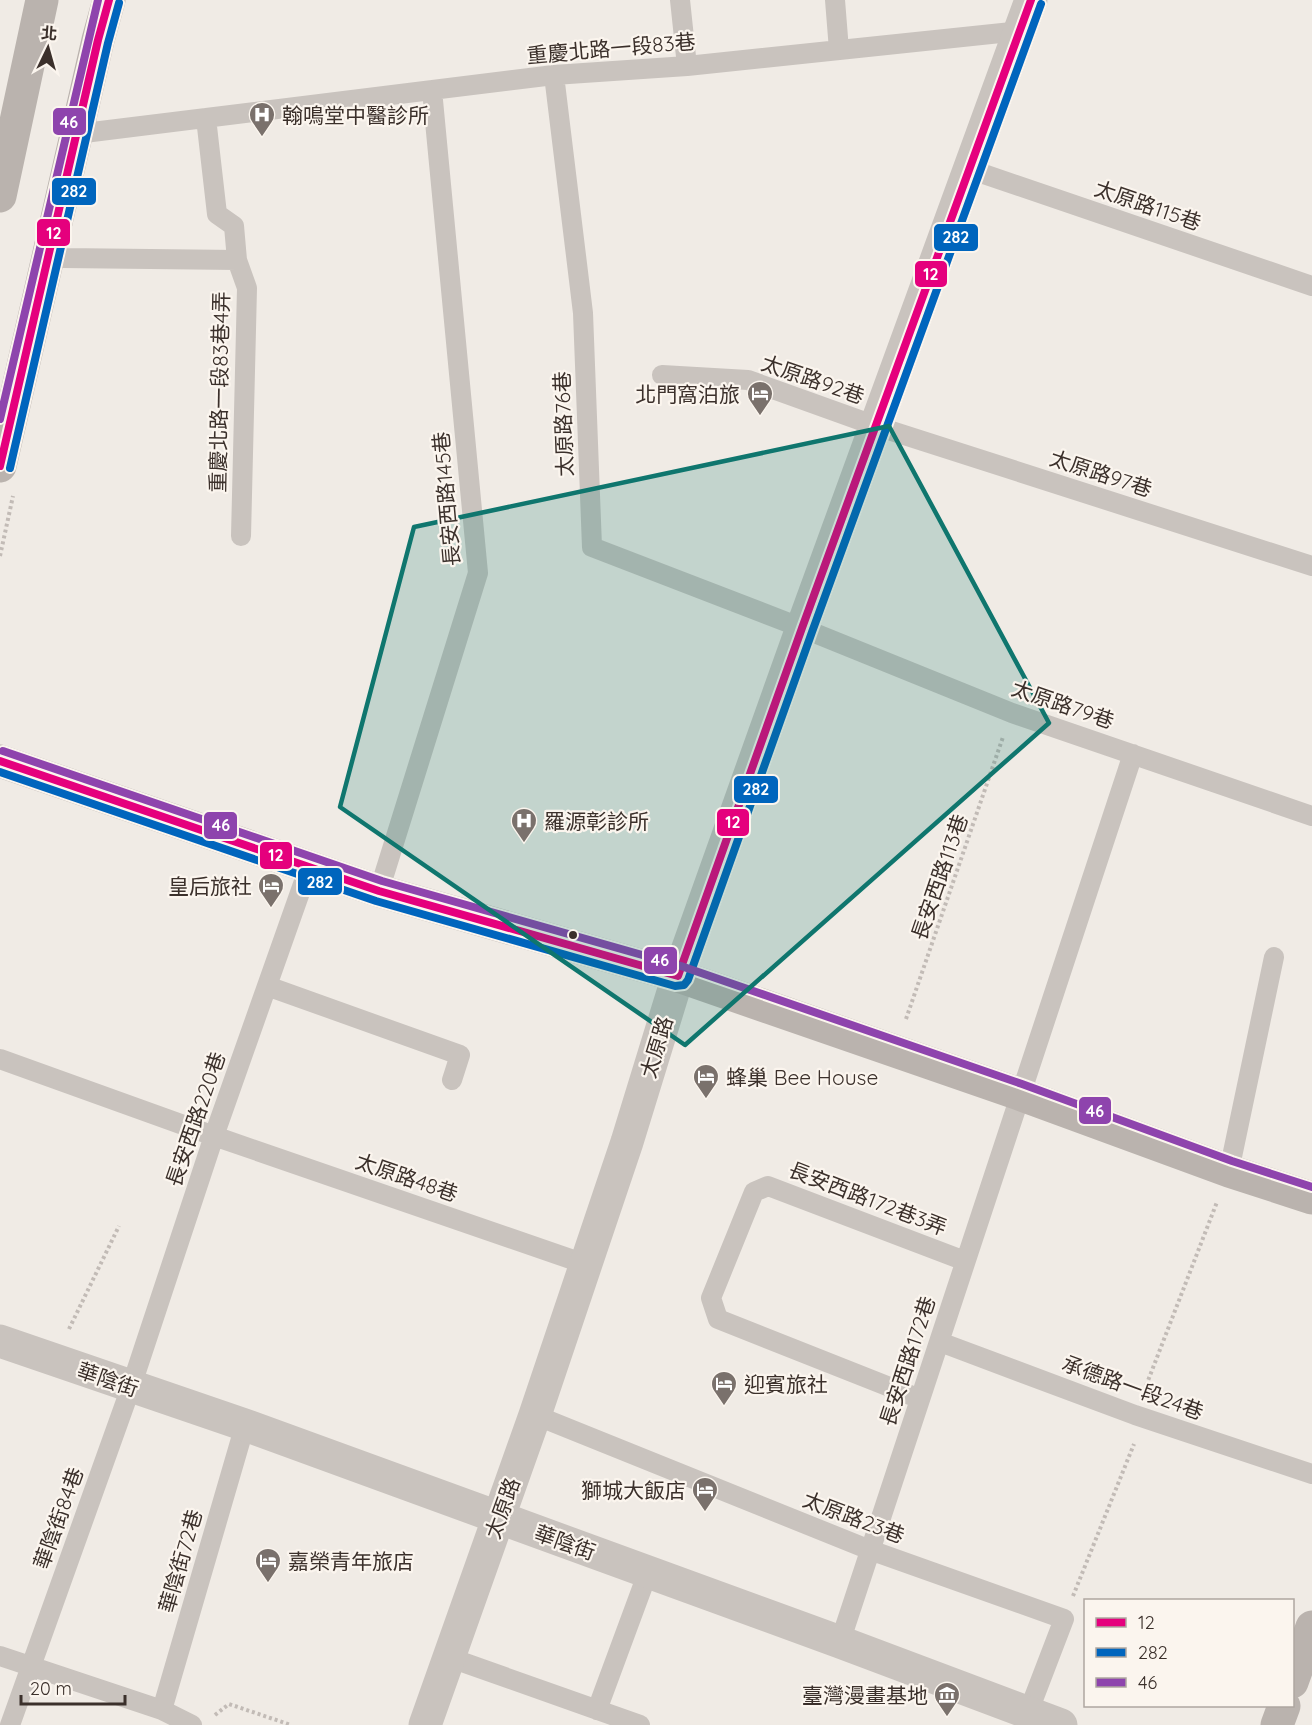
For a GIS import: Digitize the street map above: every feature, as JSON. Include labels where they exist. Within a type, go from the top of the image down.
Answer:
[{"type":"street","points":[[0,196],[42,0]]},
{"type":"street","points":[[0,466],[109,0]]},
{"type":"street","name":"太原路","points":[[425,1725],[535,1415],[627,1142],[678,976],[1030,0]]},
{"type":"street","points":[[0,761],[379,891],[678,976],[1019,1094],[1229,1171],[1312,1197]]},
{"type":"street","name":"華陰街","points":[[0,1341],[245,1425],[1061,1725]]},
{"type":"street","points":[[1294,1679],[1312,1627]]},
{"type":"street","points":[[1277,1725],[1284,1707]]},
{"type":"lane","points":[[680,0],[687,66]]},
{"type":"lane","points":[[835,0],[839,50]]},
{"type":"lane","name":"重慶北路一段83巷","points":[[76,134],[554,75],[687,66],[1020,31]]},
{"type":"lane","name":"太原路76巷","points":[[554,75],[583,313],[592,547],[802,628]]},
{"type":"lane","name":"長安西路145巷","points":[[379,891],[478,573],[432,90]]},
{"type":"lane","points":[[48,256],[237,260],[234,226],[217,214],[206,118]]},
{"type":"lane","name":"太原路115巷","points":[[969,169],[1312,286]]},
{"type":"lane","name":"重慶北路一段83巷4弄","points":[[237,260],[247,288],[241,536]]},
{"type":"lane","name":"太原路92巷","points":[[662,375],[748,380],[876,426]]},
{"type":"lane","name":"太原路97巷","points":[[876,426],[1312,566]]},
{"type":"lane","name":"太原路79巷","points":[[802,628],[1012,712],[1312,816]]},
{"type":"lane","name":"長安西路172巷","points":[[840,1642],[1133,754]]},
{"type":"lane","name":"長安西路220巷","points":[[131,1387],[214,1136],[309,867]]},
{"type":"lane","points":[[1229,1171],[1274,957]]},
{"type":"lane","points":[[267,986],[460,1055],[452,1080]]},
{"type":"lane","name":"太原路48巷","points":[[0,1059],[214,1136],[585,1264]]},
{"type":"lane","name":"長安西路172巷3弄","points":[[920,1399],[718,1319],[711,1298],[754,1192],[768,1186],[965,1261]]},
{"type":"lane","name":"承德路一段24巷","points":[[940,1342],[1139,1417],[1312,1474]]},
{"type":"lane","name":"華陰街84巷","points":[[10,1725],[131,1387]]},
{"type":"lane","name":"太原路23巷","points":[[535,1415],[870,1550],[1064,1619]]},
{"type":"lane","name":"華陰街72巷","points":[[162,1710],[245,1425]]},
{"type":"lane","points":[[597,1710],[648,1572]]},
{"type":"lane","points":[[1028,1713],[1064,1619]]},
{"type":"lane","points":[[0,1656],[162,1710],[192,1725]]},
{"type":"lane","points":[[448,1657],[640,1725]]},
{"type":"path","name":"長安西路113巷","points":[[894,1051],[1012,712]]},
{"type":"path","points":[[1064,1619],[1229,1171]]},
{"type":"path","points":[[54,1360],[119,1226]]},
{"type":"path","points":[[211,1718],[229,1704],[291,1725]]},
{"type":"highlighted area","points":[[889,426],[1049,723],[685,1045],[340,807],[414,527]]},
{"type":"transit line","name":"46","points":[[0,419],[98,0]]},
{"type":"transit line","name":"12","points":[[0,466],[109,0]]},
{"type":"transit line","name":"12","points":[[0,761],[379,891],[678,976],[1031,0]]},
{"type":"transit line","name":"282","points":[[10,468],[119,3]]},
{"type":"transit line","name":"282","points":[[0,772],[376,901],[675,986],[684,985],[688,980],[1041,4]]},
{"type":"transit line","name":"46","points":[[3,751],[382,881],[681,966],[1022,1084],[1232,1161],[1312,1187]]},
{"type":"place","name":"翰鳴堂中醫診所","points":[[262,138]]},
{"type":"place","name":"北門窩泊旅","points":[[760,417]]},
{"type":"place","name":"羅源彰診所","points":[[524,844]]},
{"type":"place","name":"皇后旅社","points":[[271,909]]},
{"type":"place","name":"蜂巢 Bee House","points":[[706,1100]]},
{"type":"place","name":"迎賓旅社","points":[[724,1407]]},
{"type":"place","name":"獅城大飯店","points":[[705,1513]]},
{"type":"place","name":"嘉榮青年旅店","points":[[268,1584]]},
{"type":"place","name":"臺灣漫畫基地","points":[[947,1718]]}]
